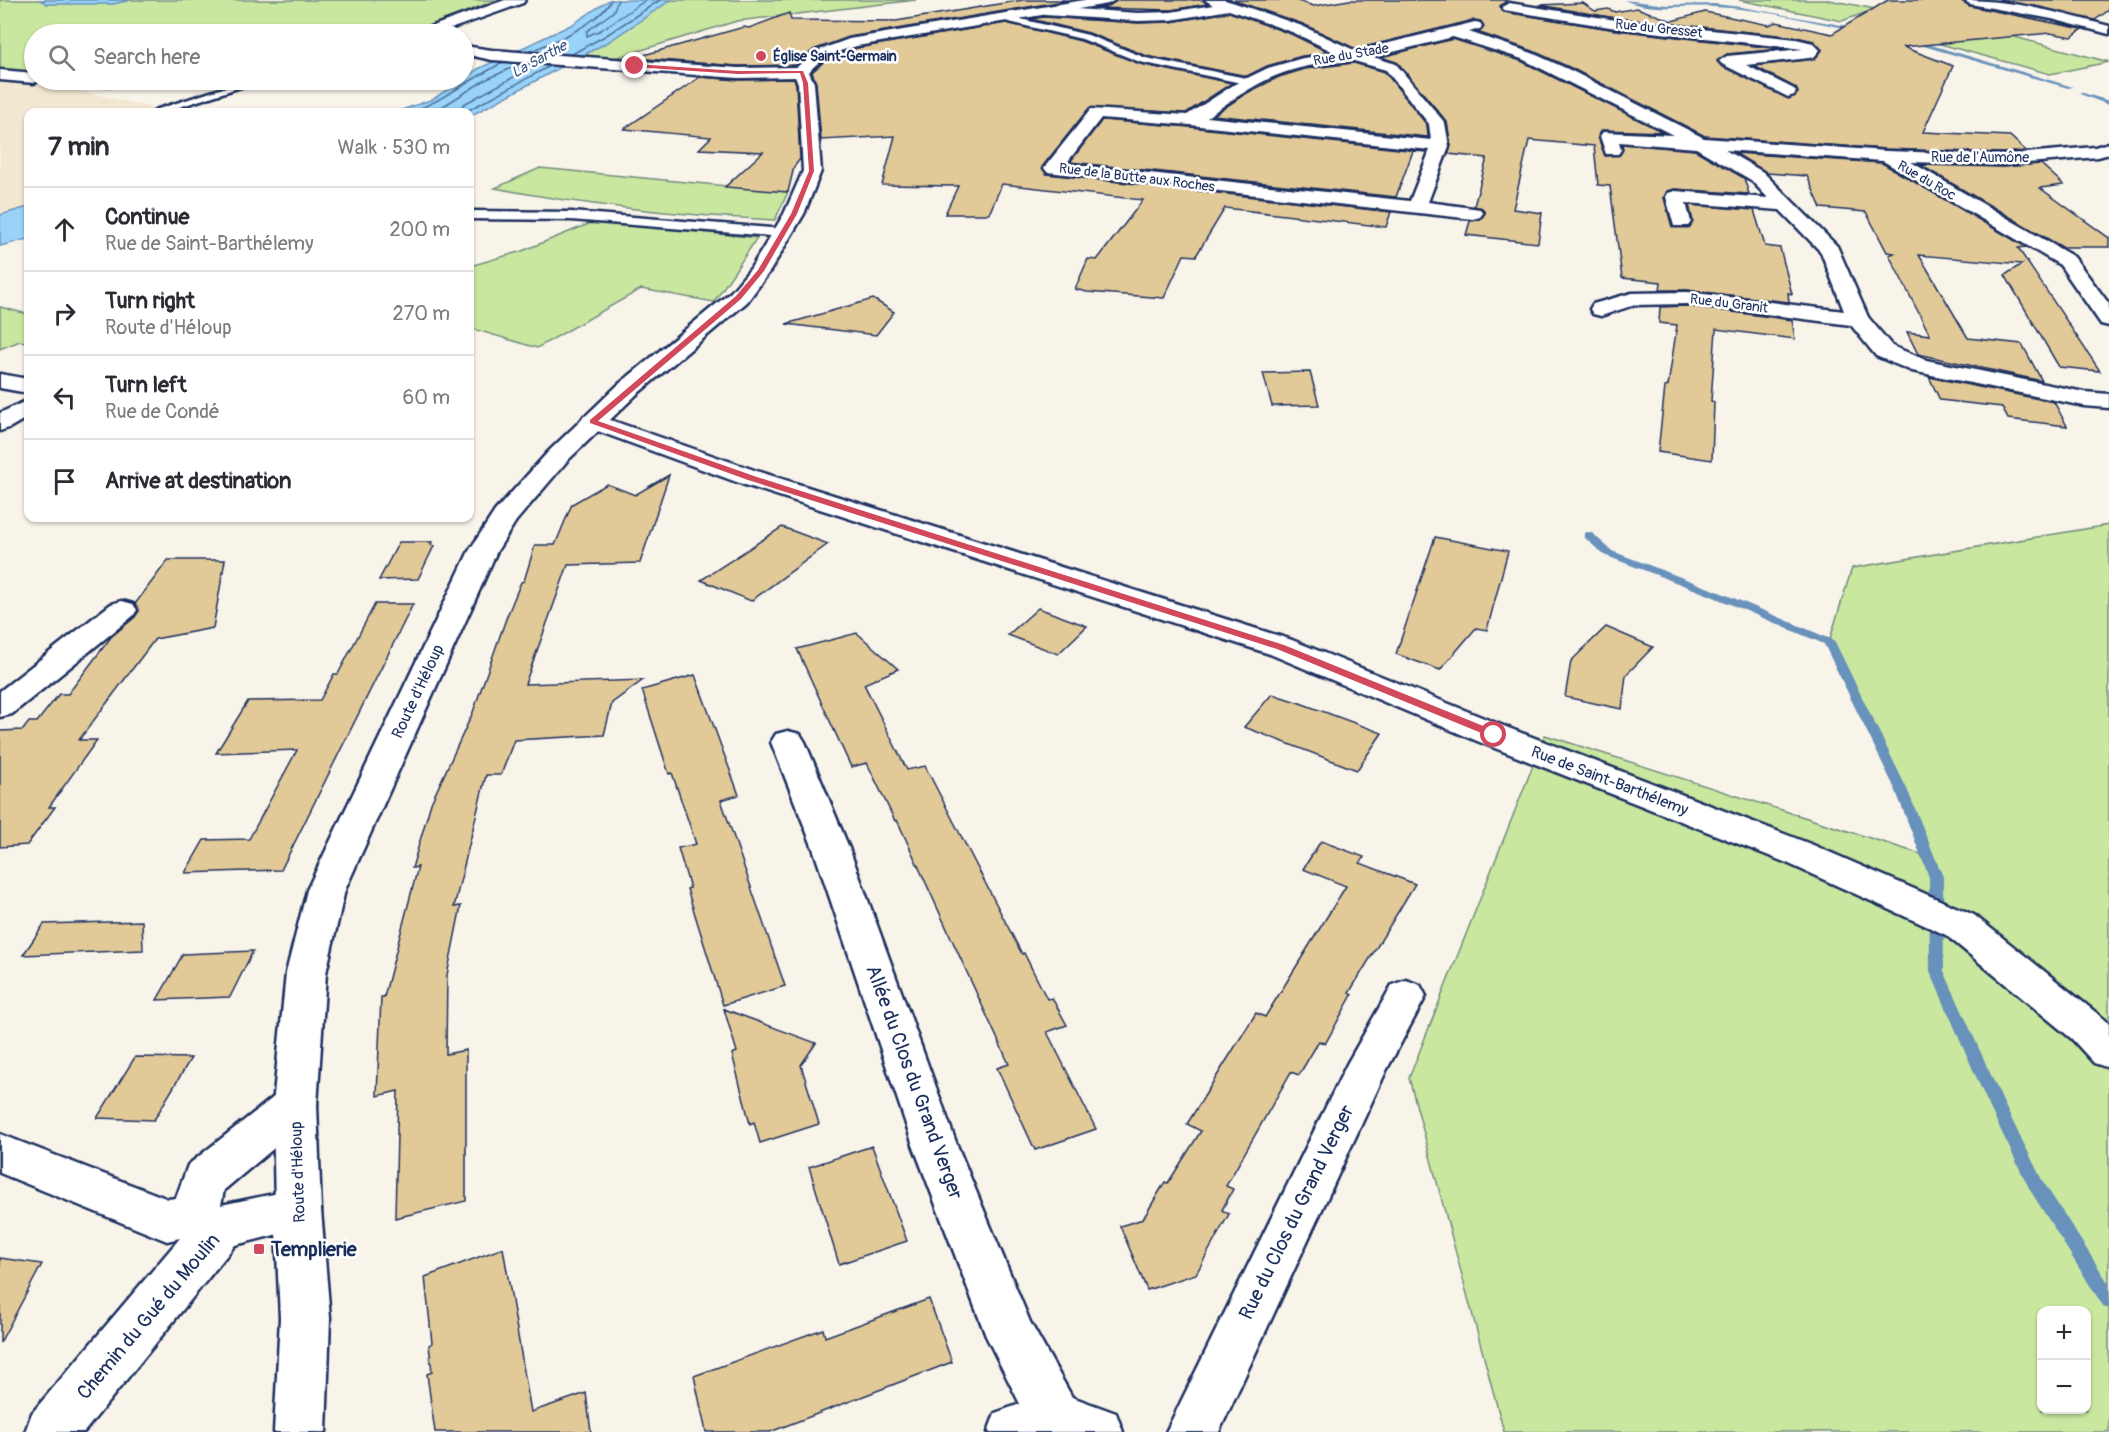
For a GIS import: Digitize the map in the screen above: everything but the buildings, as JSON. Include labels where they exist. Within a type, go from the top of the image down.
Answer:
[{"type":"street","points":[[452,24],[518,0]]},
{"type":"street","points":[[474,52],[738,73],[801,72],[808,62],[822,52],[836,47],[1108,0]]},
{"type":"street","points":[[1212,0],[1298,28],[1355,56],[1391,67],[1437,123],[1440,146],[1418,207]]},
{"type":"street","points":[[1970,0],[2053,15],[2109,30]]},
{"type":"street","points":[[1045,11],[1138,17],[1171,16],[1230,6]]},
{"type":"street","name":"Rue du Stade","points":[[1190,120],[1251,82],[1290,66],[1355,56],[1454,32],[1502,12]]},
{"type":"street","name":"Rue du Gresset","points":[[1502,12],[1796,43],[1813,50],[1809,54],[1729,62]]},
{"type":"street","name":"Rue du Roc","points":[[1454,32],[1536,60],[1701,143],[1757,176],[1830,250],[1858,319],[1884,351],[1920,366],[2084,399],[2109,400]]},
{"type":"street","name":"Rue du Gresset","points":[[1738,37],[1711,50],[1729,62],[1788,92]]},
{"type":"street","name":"Route d'Héloup","points":[[300,1432],[305,1318],[298,1210],[295,1105],[306,973],[326,890],[483,551],[505,517],[558,456],[593,421],[739,297],[760,271],[784,233],[812,171],[806,83],[801,72]]},
{"type":"street","points":[[0,75],[24,77]]},
{"type":"street","name":"Rue de la Butte aux Roches","points":[[1440,146],[1190,120],[1097,113],[1053,168],[1473,213]]},
{"type":"street","name":"Rue du Roc","points":[[1612,150],[1609,136],[1886,156],[2067,261],[2109,319]]},
{"type":"street","name":"Rue de l'Aumône","points":[[1886,156],[2003,160],[2097,152],[2109,148]]},
{"type":"street","points":[[1681,222],[1675,197],[1787,205]]},
{"type":"street","name":"Rue du Granit","points":[[1601,309],[1632,299],[1687,298],[1858,319]]},
{"type":"street","points":[[0,381],[24,385]]},
{"type":"street","points":[[0,423],[24,409]]},
{"type":"street","name":"Rue de Saint-Barthélemy","points":[[593,421],[751,478],[1281,647],[1494,735],[1800,854],[1960,925],[2087,1027],[2109,1051]]},
{"type":"street","points":[[0,707],[122,610]]},
{"type":"street","name":"Allée du Clos du Grand Verger","points":[[788,742],[831,848],[935,1145],[1011,1336],[1055,1427]]},
{"type":"street","name":"Rue du Clos du Grand Verger","points":[[1191,1432],[1368,1064],[1407,996]]},
{"type":"street","points":[[208,1221],[204,1179],[295,1105]]},
{"type":"street","points":[[0,1153],[167,1220],[208,1221],[298,1210]]},
{"type":"street","name":"Chemin du Gué du Moulin","points":[[51,1432],[189,1263],[208,1221]]},
{"type":"lane","points":[[1004,18],[1085,37],[1143,60],[1251,82]]},
{"type":"lane","points":[[166,108],[225,90]]},
{"type":"lane","points":[[474,215],[571,216],[784,233]]},
{"type":"shaded area","points":[[0,82],[24,84],[24,90],[76,90],[155,108],[24,108],[24,208],[0,215]]},
{"type":"green space","points":[[0,0],[497,0],[433,24],[24,24],[24,72],[0,69]]},
{"type":"green space","points":[[663,0],[916,0],[737,21],[612,59],[573,56]]},
{"type":"green space","points":[[1739,0],[1829,0],[1875,9],[1842,21]]},
{"type":"green space","points":[[1966,24],[2109,62],[2050,74],[1907,35]]},
{"type":"green space","points":[[540,168],[788,192],[775,220],[634,209],[495,188]]},
{"type":"green space","points":[[596,221],[757,238],[714,302],[641,289],[537,348],[474,329],[474,265],[522,251]]},
{"type":"green space","points":[[0,307],[24,313],[24,342],[20,341],[0,349]]},
{"type":"green space","points":[[2109,525],[2109,1432],[1504,1432],[1409,1078],[1545,735],[1933,858],[1829,642],[1852,568]]},
{"type":"water","points":[[40,0],[131,0],[113,4],[47,4]]},
{"type":"water","name":"La Sarthe","points":[[609,0],[671,0],[608,42],[474,114],[474,108],[407,108],[433,99],[446,90],[474,90],[474,72],[478,69],[573,24]]},
{"type":"water","points":[[24,208],[24,240],[0,246],[0,215]]},
{"type":"waterway","points":[[1626,0],[1667,6],[1714,5],[1741,8],[1860,29]]},
{"type":"waterway","points":[[1912,41],[2070,87]]},
{"type":"waterway","points":[[2082,93],[2109,103]]},
{"type":"waterway","points":[[1588,535],[1608,553],[1713,593],[1829,642],[1901,789],[1936,877],[1937,971],[1996,1104],[2036,1185],[2109,1300]]},
{"type":"place","name":"Église Saint-Germain","points":[[761,56]]},
{"type":"place","name":"Templierie","points":[[259,1249]]},
{"type":"route","points":[[635,66],[738,73],[801,72],[806,83],[812,171],[784,233],[760,271],[739,297],[593,421],[751,478],[1281,647],[1494,735]]}]
